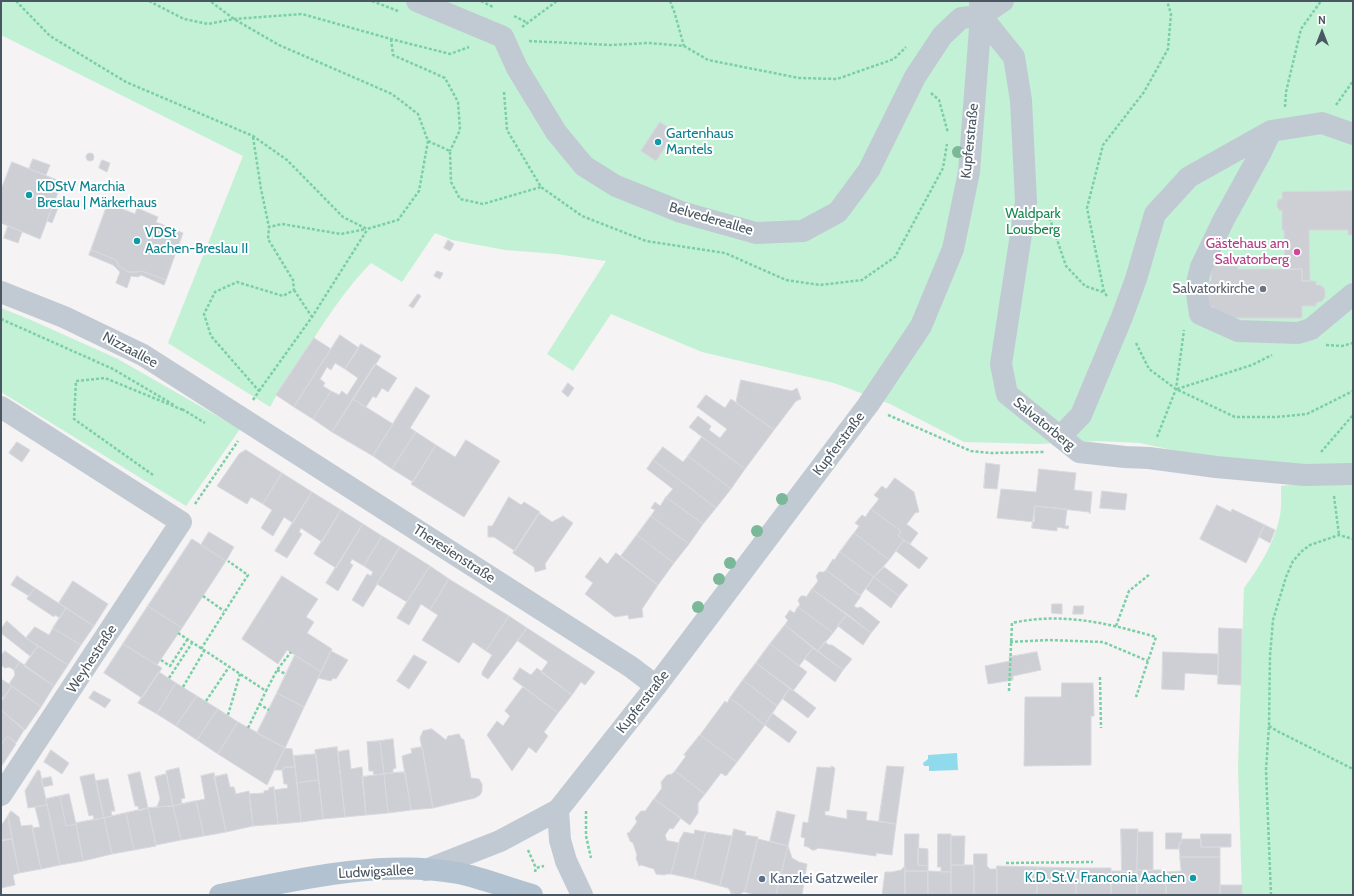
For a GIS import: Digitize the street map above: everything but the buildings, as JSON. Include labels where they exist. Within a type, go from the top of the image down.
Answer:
[{"type":"main road","name":"Ludwigsallee","points":[[220,895],[316,876],[382,870],[426,870],[459,874],[532,895]]},
{"type":"street","points":[[418,1],[503,37]]},
{"type":"street","points":[[981,9],[1003,1]]},
{"type":"street","name":"Belvedereallee","points":[[503,37],[517,68],[556,132],[584,166],[616,186],[682,212],[756,232],[803,231],[838,212],[869,170],[915,77],[942,36],[961,18],[981,9]]},
{"type":"street","name":"Salvatorberg","points":[[981,9],[1014,58],[1022,100],[1026,202],[1001,364],[1007,394],[1079,452],[1149,458],[1216,467],[1305,476],[1353,474]]},
{"type":"street","name":"Kupferstraße","points":[[426,870],[500,841],[558,810],[656,686],[868,405],[921,326],[953,249],[969,172],[981,9]]},
{"type":"street","points":[[1060,437],[1081,415],[1122,317],[1136,279],[1155,214],[1189,177],[1278,130],[1322,123],[1353,134]]},
{"type":"street","points":[[1278,130],[1260,154],[1223,221],[1201,267],[1196,287],[1200,314],[1238,331],[1298,333],[1311,330],[1353,294]]},
{"type":"street","name":"Nizzaallee","points":[[1,292],[64,317],[143,355],[246,420]]},
{"type":"street","name":"Weyhestraße","points":[[1,407],[181,522],[1,795]]},
{"type":"street","name":"Theresienstraße","points":[[246,420],[631,667],[656,686]]},
{"type":"street","points":[[558,810],[560,840],[566,861],[582,895]]},
{"type":"path","points":[[16,1],[50,36],[126,82],[253,136],[287,160],[343,217],[367,229]]},
{"type":"path","points":[[149,1],[184,19],[208,24],[234,20],[302,14],[450,54],[474,45]]},
{"type":"path","points":[[210,1],[234,20],[279,45],[392,94],[418,114],[428,141],[419,191],[398,220],[367,229],[341,234],[282,224],[269,227]]},
{"type":"path","points":[[528,23],[557,1]]},
{"type":"path","points":[[670,1],[684,46]]},
{"type":"path","points":[[1167,1],[1170,14],[1168,49],[1144,92],[1103,145],[1087,208],[1104,292],[1122,317],[1149,369],[1176,389],[1235,417],[1276,417],[1307,414],[1353,391]]},
{"type":"path","points":[[1278,130],[1283,124],[1286,92],[1301,29],[1321,1]]},
{"type":"path","points":[[503,37],[537,42],[570,42],[611,45],[648,43],[684,46],[708,60],[799,78],[837,79],[894,59]]},
{"type":"path","points":[[391,39],[393,55],[444,78],[458,102],[460,130],[450,152],[451,182],[460,199],[483,204],[540,187]]},
{"type":"path","points":[[1322,123],[1353,81]]},
{"type":"path","points":[[253,136],[261,189],[269,227],[268,239],[293,280],[294,290],[312,317]]},
{"type":"path","points":[[428,141],[450,152]]},
{"type":"path","points":[[1026,202],[1043,203],[1066,266],[1085,286],[1104,292]]},
{"type":"path","points":[[246,420],[259,391],[312,317],[367,229]]},
{"type":"path","points":[[259,391],[211,336],[204,314],[215,292],[237,282],[283,296],[294,290]]},
{"type":"path","points":[[1,319],[113,369],[210,426]]},
{"type":"path","points":[[1149,458],[1176,389],[1185,326]]},
{"type":"path","points":[[1176,389],[1272,356],[1298,333]]},
{"type":"path","points":[[154,476],[74,419],[76,381],[105,378],[183,410]]},
{"type":"path","points":[[868,405],[971,451],[991,453],[1079,452]]},
{"type":"path","points":[[1305,476],[1311,464],[1353,414]]},
{"type":"path","points":[[230,439],[237,443]]},
{"type":"path","points":[[198,500],[234,448]]},
{"type":"path","points":[[1331,475],[1339,535]]},
{"type":"path","points":[[1271,895],[1266,770],[1269,726],[1270,656],[1273,620],[1286,577],[1294,561],[1302,551],[1310,545],[1339,535],[1353,539]]},
{"type":"path","points":[[201,649],[248,575],[228,561]]},
{"type":"path","points":[[1116,626],[1129,591],[1150,574]]},
{"type":"path","points":[[203,596],[224,612]]},
{"type":"path","points":[[1009,691],[1012,623],[1031,619],[1078,619],[1116,626],[1156,637],[1136,697]]},
{"type":"path","points":[[178,633],[266,691]]},
{"type":"path","points":[[161,660],[170,666],[187,640]]},
{"type":"path","points":[[1010,642],[1048,640],[1103,642],[1148,661]]},
{"type":"path","points":[[169,678],[192,643]]},
{"type":"path","points":[[184,687],[204,651]]},
{"type":"path","points":[[248,728],[258,704],[277,670],[290,652]]},
{"type":"path","points":[[206,701],[229,667]]},
{"type":"path","points":[[277,670],[286,674]]},
{"type":"path","points":[[228,715],[240,674]]},
{"type":"path","points":[[1100,677],[1101,728]]},
{"type":"path","points":[[258,704],[269,710]]},
{"type":"path","points":[[1269,726],[1278,732],[1353,769]]},
{"type":"path","points":[[1006,863],[1093,862]]},
{"type":"green space","name":"Waldpark Lousberg","points":[[1,1],[1353,1],[1353,465],[1309,470],[1219,460],[1140,443],[1098,441],[1039,444],[964,442],[890,404],[834,383],[702,352],[611,314],[573,371],[547,354],[606,261],[556,254],[505,250],[452,240],[435,233],[402,282],[371,263],[336,306],[270,407],[168,343],[243,156],[1,35]]},
{"type":"green space","points":[[1,308],[118,359],[240,429],[186,506],[1,392]]},
{"type":"green space","points":[[1353,478],[1353,895],[1242,895],[1238,767],[1244,588],[1260,564],[1273,538],[1280,516],[1281,486]]},
{"type":"water","points":[[957,753],[958,770],[929,771],[929,766],[924,766],[923,763],[928,759],[928,755]]},
{"type":"place","name":"Gartenhaus Mantels","points":[[658,142]]},
{"type":"place","name":"KDStV Marchia Breslau | Märkerhaus","points":[[29,195]]},
{"type":"place","name":"VDSt Aachen-Breslau II","points":[[137,241]]},
{"type":"place","name":"Gästehaus am Salvatorberg","points":[[1297,252]]},
{"type":"place","name":"Salvatorkirche","points":[[1263,289]]},
{"type":"place","name":"K.D. St.V. Franconia Aachen","points":[[1193,878]]},
{"type":"place","name":"Kanzlei Gatzweiler","points":[[762,879]]}]
